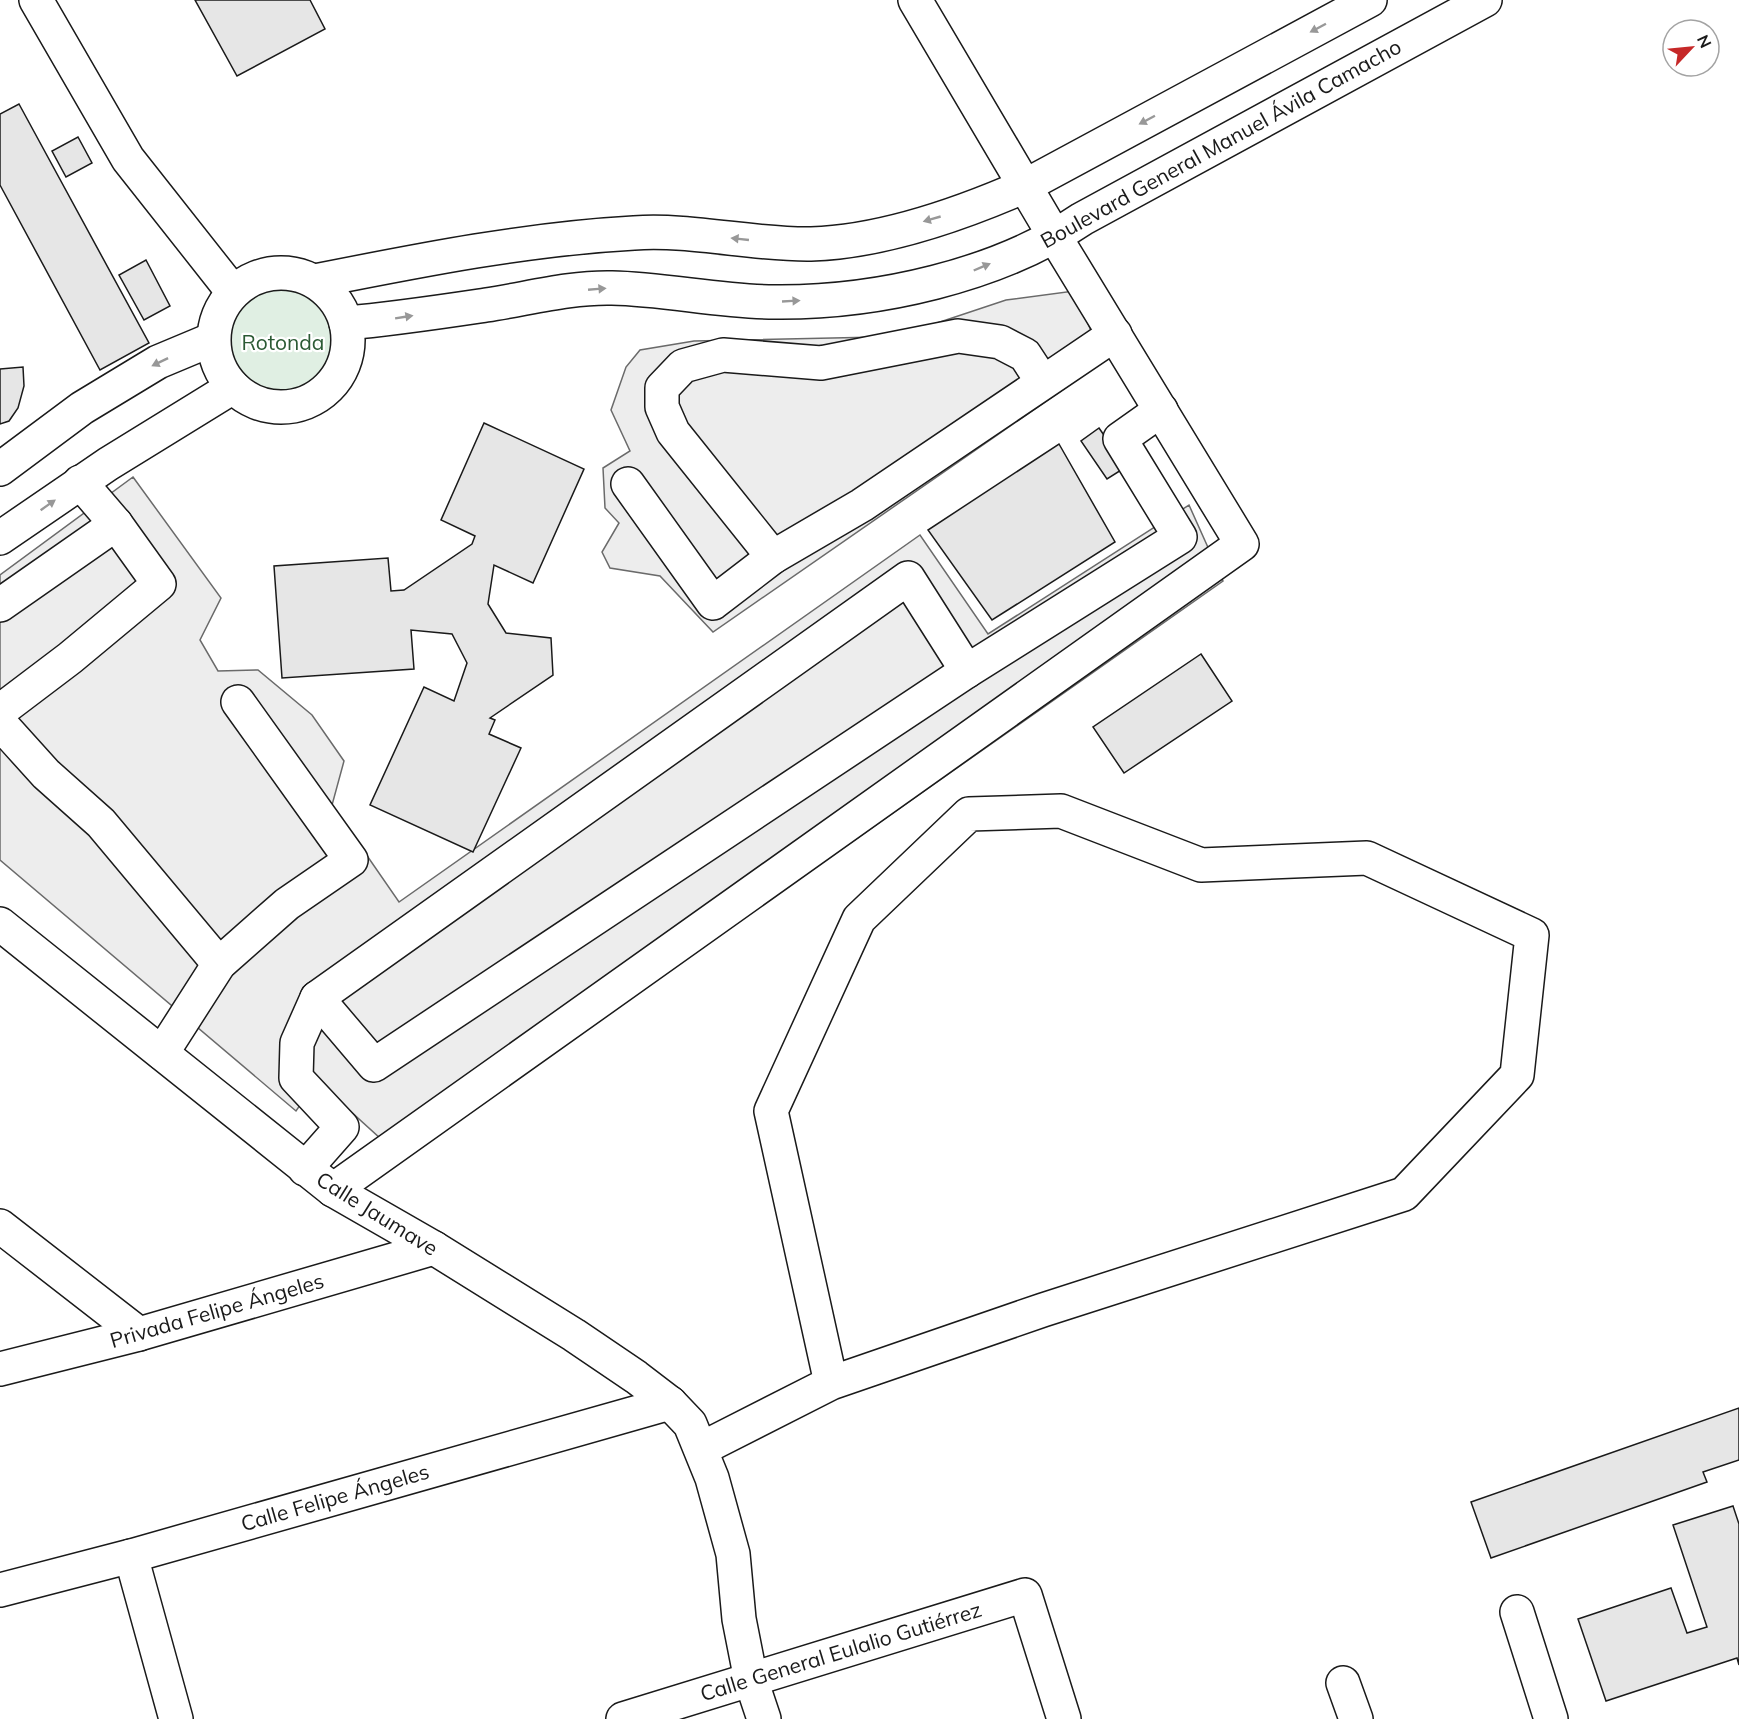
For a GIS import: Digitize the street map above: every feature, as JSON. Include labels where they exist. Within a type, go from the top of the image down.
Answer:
[{"type":"street","points":[[36,0],[128,159],[233,292]]},
{"type":"street","points":[[333,1190],[1242,544],[1055,237],[915,0]]},
{"type":"street","points":[[315,281],[513,244],[625,234],[699,235],[812,244],[865,239],[989,202],[1025,186],[1370,0]]},
{"type":"street","name":"Boulevard General Manuel Ávila Camacho","points":[[346,323],[395,319],[535,295],[611,288],[702,298],[775,302],[863,295],[961,276],[1055,237],[1082,219],[1485,0]]},
{"type":"street","points":[[281,272],[315,281],[328,292],[339,307],[346,323],[348,340],[346,358],[339,374],[328,388],[314,399],[280,407],[263,405],[247,398],[233,387],[222,373],[216,357],[213,339],[222,305],[247,281],[263,274],[281,272]]},
{"type":"street","points":[[628,484],[713,603],[773,557],[862,505],[1042,381],[1115,334]]},
{"type":"street","points":[[773,557],[673,432],[662,407],[662,388],[683,366],[723,355],[821,363],[958,336],[999,342],[1025,355],[1042,381]]},
{"type":"street","points":[[0,469],[81,408],[158,362],[213,339]]},
{"type":"street","points":[[0,538],[80,482],[233,387]]},
{"type":"street","points":[[317,998],[374,1065],[967,671],[1180,537],[1120,439],[1161,410]]},
{"type":"street","points":[[0,711],[70,658],[159,584],[116,524],[80,482]]},
{"type":"street","points":[[0,605],[116,524]]},
{"type":"street","points":[[305,1169],[342,1127],[296,1078],[297,1043],[317,998],[908,578],[967,671]]},
{"type":"street","points":[[162,1053],[219,964],[287,904],[351,860],[238,702]]},
{"type":"street","points":[[0,723],[46,774],[101,823],[219,964]]},
{"type":"street","points":[[701,1449],[831,1383],[1043,1310],[1404,1194],[1517,1075],[1532,935],[1366,858],[1201,865],[1061,811],[969,814],[859,919],[771,1111],[831,1383]]},
{"type":"street","name":"Calle Jaumave","points":[[0,924],[333,1190],[434,1248],[574,1335],[670,1403],[690,1424],[701,1449],[733,1554],[739,1619],[751,1680],[764,1719]]},
{"type":"street","points":[[0,1226],[139,1334]]},
{"type":"street","name":"Privada Felipe Ángeles","points":[[0,1369],[139,1334],[434,1248]]},
{"type":"street","name":"Calle Felipe Ángeles","points":[[0,1590],[131,1556],[670,1403]]},
{"type":"street","points":[[131,1556],[176,1719]]},
{"type":"street","name":"Calle General Eulalio Gutiérrez","points":[[623,1719],[1025,1595],[1064,1719]]},
{"type":"street","points":[[1516,1612],[1551,1719]]},
{"type":"street","points":[[1343,1683],[1356,1719]]},
{"type":"green space","name":"Rotonda","points":[[283,286],[305,290],[315,295],[331,311],[336,321],[340,343],[336,365],[331,375],[315,391],[305,396],[283,400],[261,396],[251,391],[235,375],[230,365],[226,343],[230,321],[235,311],[251,295],[261,290]]},
{"type":"shaded area","points":[[1074,291],[1104,361],[713,632],[660,576],[610,568],[602,552],[619,523],[605,508],[603,468],[630,451],[611,410],[626,367],[640,350],[694,341],[879,337],[922,328],[1006,300]]},
{"type":"shaded area","points":[[133,477],[221,598],[200,640],[218,671],[258,670],[312,715],[344,761],[332,805],[399,902],[920,535],[988,634],[1189,505],[1223,581],[402,1158],[317,1081],[296,1111],[0,860],[0,575]]},
{"type":"building","points":[[195,0],[310,0],[325,29],[237,76]]},
{"type":"building","points":[[19,104],[149,343],[100,370],[0,185],[0,114]]},
{"type":"building","points":[[78,137],[92,163],[66,177],[52,151]]},
{"type":"building","points":[[146,260],[170,306],[144,320],[119,275]]},
{"type":"building","points":[[23,367],[24,386],[18,408],[9,421],[0,424],[0,369]]},
{"type":"building","points":[[484,423],[584,469],[533,583],[494,565],[488,604],[506,633],[551,638],[553,675],[490,718],[495,720],[489,734],[521,748],[473,852],[370,805],[424,687],[454,701],[467,663],[452,634],[411,630],[414,669],[282,678],[274,566],[388,558],[391,591],[404,590],[472,544],[475,536],[441,520]]},
{"type":"building","points":[[1099,428],[1126,467],[1107,479],[1081,441]]},
{"type":"building","points":[[1059,444],[1115,542],[992,620],[928,530]]},
{"type":"building","points":[[1201,654],[1232,701],[1124,773],[1093,727]]},
{"type":"building","points":[[1739,1408],[1739,1460],[1703,1472],[1707,1482],[1491,1558],[1471,1502]]},
{"type":"building","points":[[1733,1506],[1739,1524],[1739,1665],[1737,1658],[1606,1701],[1578,1619],[1671,1588],[1687,1633],[1707,1627],[1673,1525]]}]
